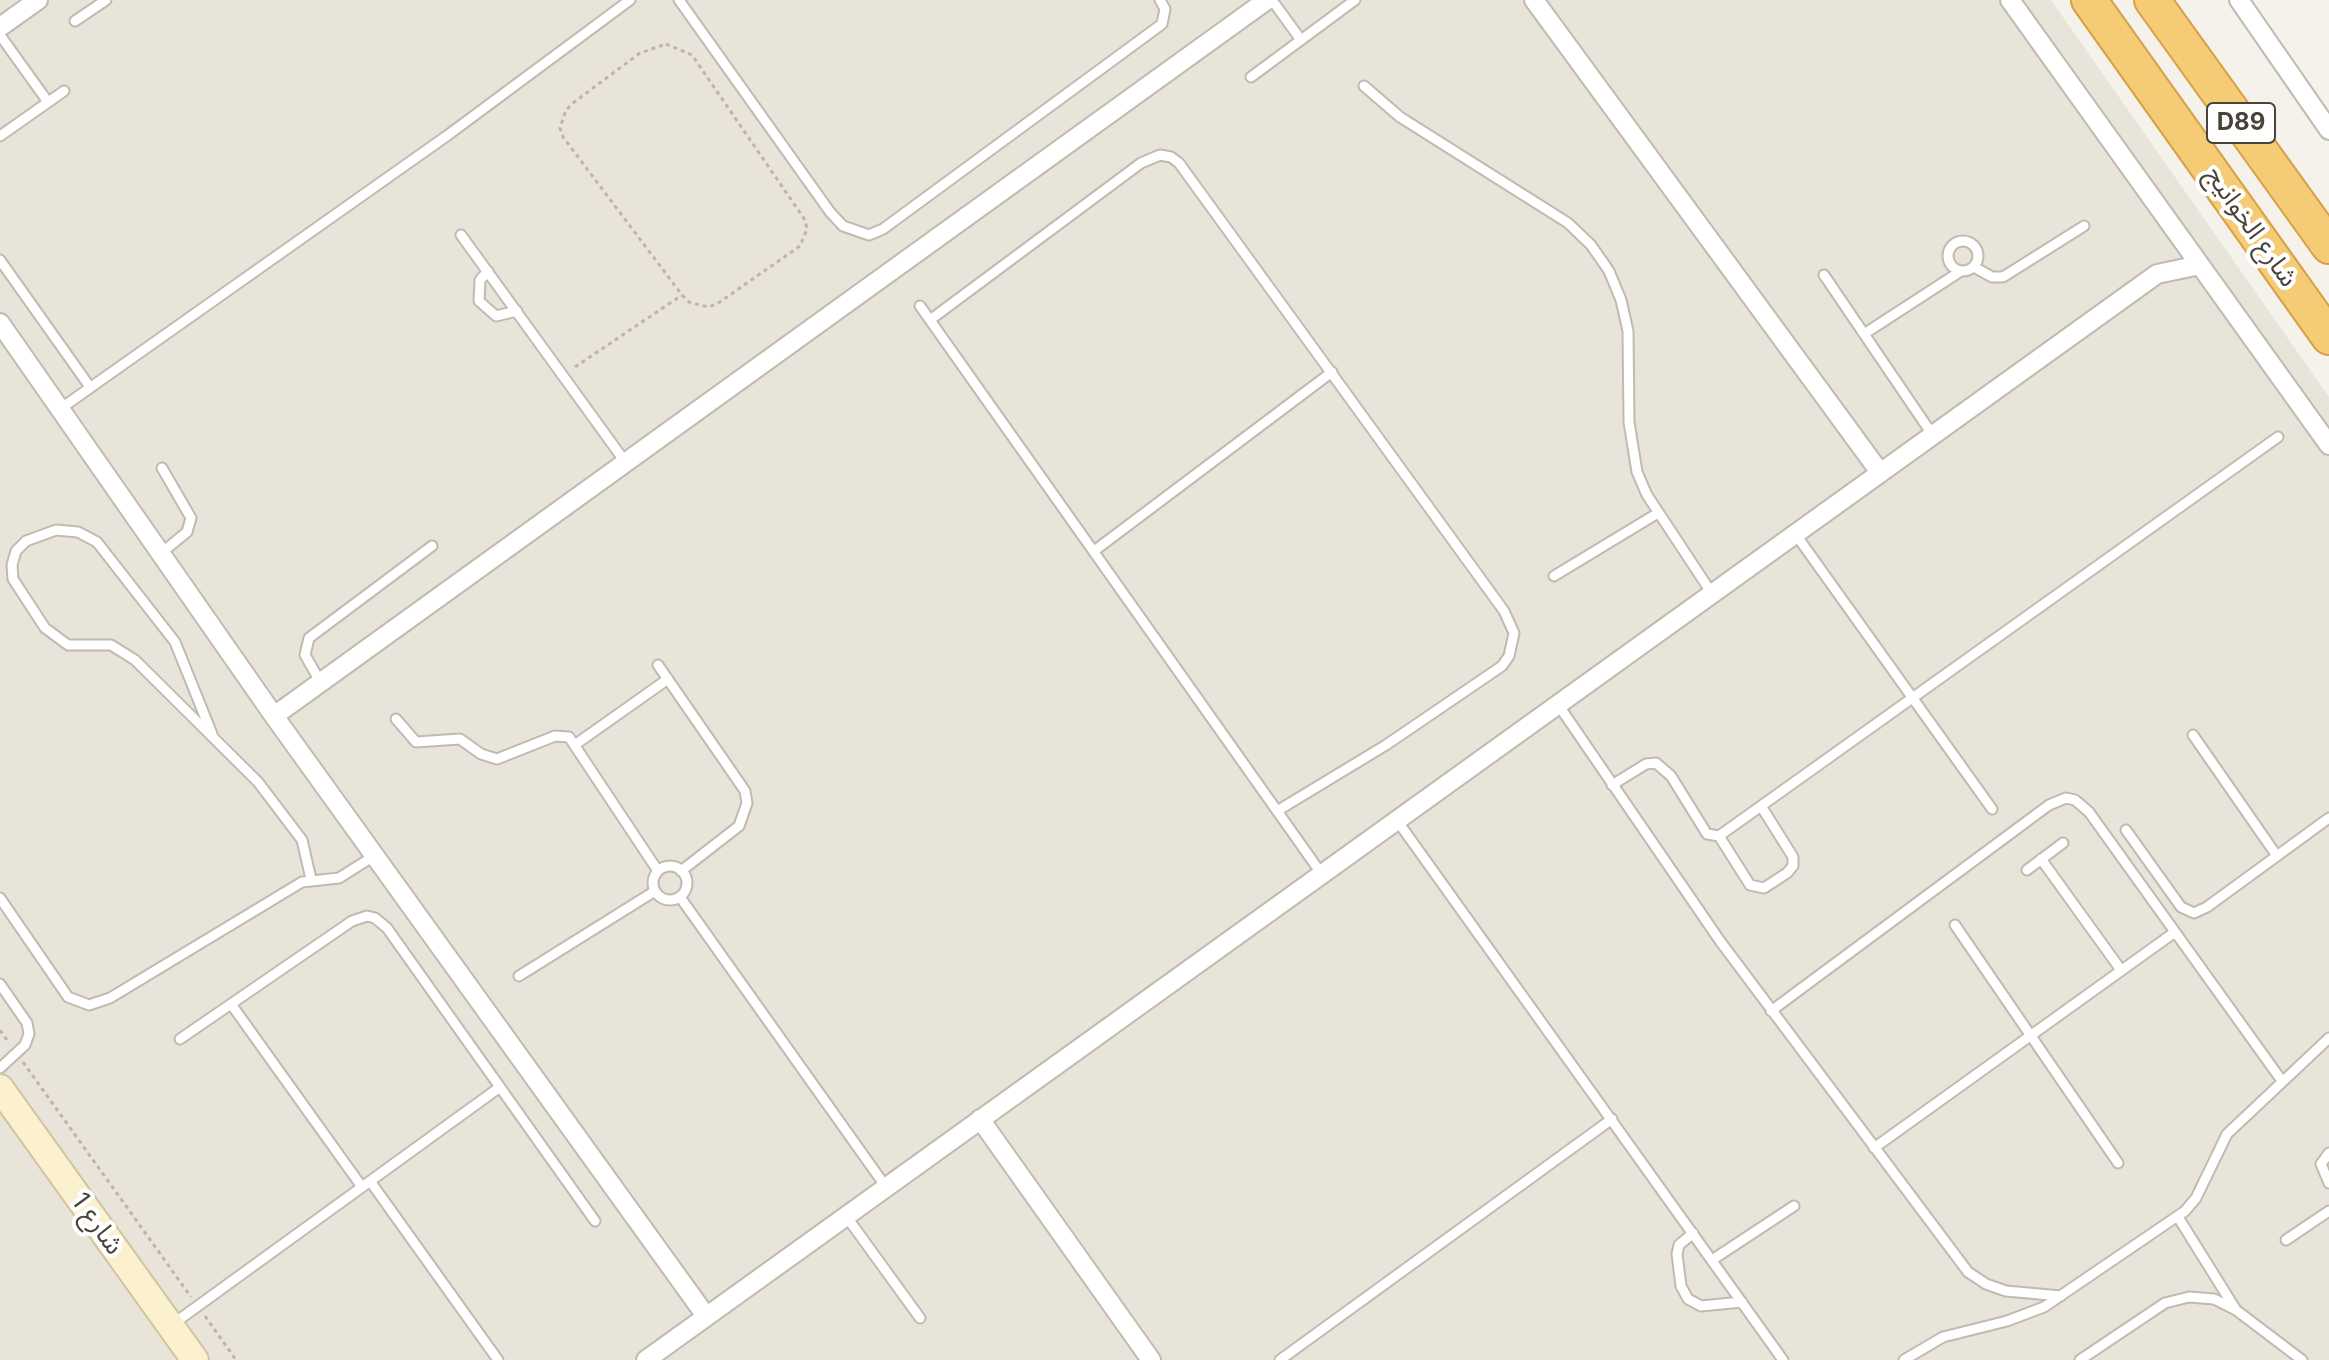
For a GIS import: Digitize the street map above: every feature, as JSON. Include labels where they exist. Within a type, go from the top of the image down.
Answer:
[{"type":"highway","name":"شارع الخوانيج","points":[[2089,0],[2329,337]]},
{"type":"highway","name":"شارع الخوانيج","points":[[2152,0],[2329,246]]},
{"type":"street","points":[[0,27],[38,0]]},
{"type":"street","points":[[274,716],[1269,0]]},
{"type":"street","points":[[1534,0],[1879,471]]},
{"type":"street","points":[[2010,0],[2329,445]]},
{"type":"street","points":[[2239,0],[2329,130]]},
{"type":"street","points":[[646,1360],[2157,274],[2174,248],[2177,234]]},
{"type":"street","points":[[2157,274],[2200,265]]},
{"type":"street","points":[[0,323],[274,716],[706,1316]]},
{"type":"street","name":"شارع 1","points":[[0,1088],[195,1360]]},
{"type":"street","points":[[980,1119],[1151,1360]]},
{"type":"lane","points":[[75,21],[106,0]]},
{"type":"lane","points":[[60,409],[460,126],[630,0]]},
{"type":"lane","points":[[679,0],[836,219],[852,231],[869,235],[883,229],[1162,24],[1165,9],[1160,0]]},
{"type":"lane","points":[[1269,0],[1301,40]]},
{"type":"lane","points":[[1251,77],[1355,0]]},
{"type":"lane","points":[[0,35],[48,102]]},
{"type":"lane","points":[[1364,86],[1394,113],[1568,223],[1591,245],[1609,271],[1621,300],[1628,331],[1631,447],[1637,472],[1658,513],[1711,592]]},
{"type":"lane","points":[[0,135],[64,91]]},
{"type":"lane","points":[[930,320],[1141,163],[1160,155],[1179,163],[1504,611],[1511,621],[1513,645],[1502,666],[1386,745],[1277,811]]},
{"type":"lane","points":[[1864,334],[1961,271],[1974,267],[1992,277],[2003,277],[2084,226]]},
{"type":"lane","points":[[461,235],[626,463]]},
{"type":"lane","points":[[1961,271],[1955,269],[1949,258],[1953,245],[1959,242],[1976,249],[1978,255],[1974,267]]},
{"type":"lane","points":[[0,260],[90,387]]},
{"type":"lane","points":[[488,271],[480,280],[479,301],[496,316],[517,311]]},
{"type":"lane","points":[[1824,275],[1932,434]]},
{"type":"lane","points":[[920,306],[1321,873]]},
{"type":"lane","points":[[1094,551],[1332,372]]},
{"type":"lane","points":[[1612,785],[1646,764],[1656,763],[1671,776],[1707,834],[1719,836],[2278,437]]},
{"type":"lane","points":[[160,554],[187,532],[191,518],[162,468]]},
{"type":"lane","points":[[1554,576],[1658,513]]},
{"type":"lane","points":[[212,734],[175,642],[97,542],[78,532],[56,530],[26,541],[16,551],[12,565],[13,579],[55,638],[68,645],[111,645],[124,650],[244,765],[298,833],[311,879]]},
{"type":"lane","points":[[1794,532],[1992,809]]},
{"type":"lane","points":[[321,683],[305,655],[309,638],[432,546]]},
{"type":"lane","points":[[658,665],[745,791],[747,803],[739,826],[681,871]]},
{"type":"lane","points":[[576,744],[668,679]]},
{"type":"lane","points":[[1557,703],[1771,1011],[1968,1272],[1986,1284],[2006,1291],[2061,1296]]},
{"type":"lane","points":[[396,719],[416,742],[460,739],[481,754],[497,759],[559,735],[569,737],[658,871]]},
{"type":"lane","points":[[2193,735],[2277,856]]},
{"type":"lane","points":[[1771,1011],[2056,800],[2075,800],[2083,805],[2282,1081]]},
{"type":"lane","points":[[1719,836],[1750,885],[1764,888],[1787,873],[1793,866],[1793,857],[1761,806]]},
{"type":"lane","points":[[2126,830],[2181,907],[2194,913],[2207,907],[2329,818]]},
{"type":"lane","points":[[1396,819],[1783,1360]]},
{"type":"lane","points":[[2027,870],[2063,843]]},
{"type":"lane","points":[[0,898],[68,997],[89,1005],[110,998],[311,879],[348,874],[374,856]]},
{"type":"lane","points":[[2041,859],[2121,970]]},
{"type":"lane","points":[[680,897],[663,899],[655,891],[654,878],[658,871],[667,867],[681,871]]},
{"type":"lane","points":[[680,897],[686,885],[681,871]]},
{"type":"lane","points":[[519,976],[655,891]]},
{"type":"lane","points":[[680,897],[886,1187]]},
{"type":"lane","points":[[180,1039],[352,921],[375,918],[387,928],[595,1221]]},
{"type":"lane","points":[[1955,925],[2118,1163]]},
{"type":"lane","points":[[1874,1148],[2175,932]]},
{"type":"lane","points":[[0,984],[27,1023],[29,1034],[17,1054],[0,1068]]},
{"type":"lane","points":[[231,1004],[498,1360]]},
{"type":"lane","points":[[1904,1360],[1943,1337],[2026,1315],[2061,1296],[2178,1217],[2196,1198],[2227,1134],[2329,1038]]},
{"type":"lane","points":[[171,1326],[500,1087]]},
{"type":"lane","points":[[1280,1360],[1612,1119]]},
{"type":"lane","points":[[2329,1153],[2321,1164],[2329,1183]]},
{"type":"lane","points":[[1712,1260],[1794,1206]]},
{"type":"lane","points":[[2286,1240],[2329,1211]]},
{"type":"lane","points":[[846,1216],[920,1318]]},
{"type":"lane","points":[[2178,1217],[2236,1310]]},
{"type":"lane","points":[[1693,1233],[1679,1245],[1677,1254],[1681,1286],[1688,1299],[1701,1306],[1742,1302]]},
{"type":"lane","points":[[2080,1360],[2165,1303],[2189,1297],[2214,1299],[2236,1310],[2302,1360]]},
{"type":"path","points":[[666,44],[692,55],[801,211],[807,229],[800,246],[717,304],[698,306],[682,295],[569,145],[560,128],[561,118],[573,103],[640,53],[666,44]]},
{"type":"path","points":[[564,375],[682,295]]},
{"type":"path","points":[[0,1030],[236,1360]]},
{"type":"shaded area","points":[[0,0],[2051,0],[2329,397],[2329,1360],[0,1360]]}]
